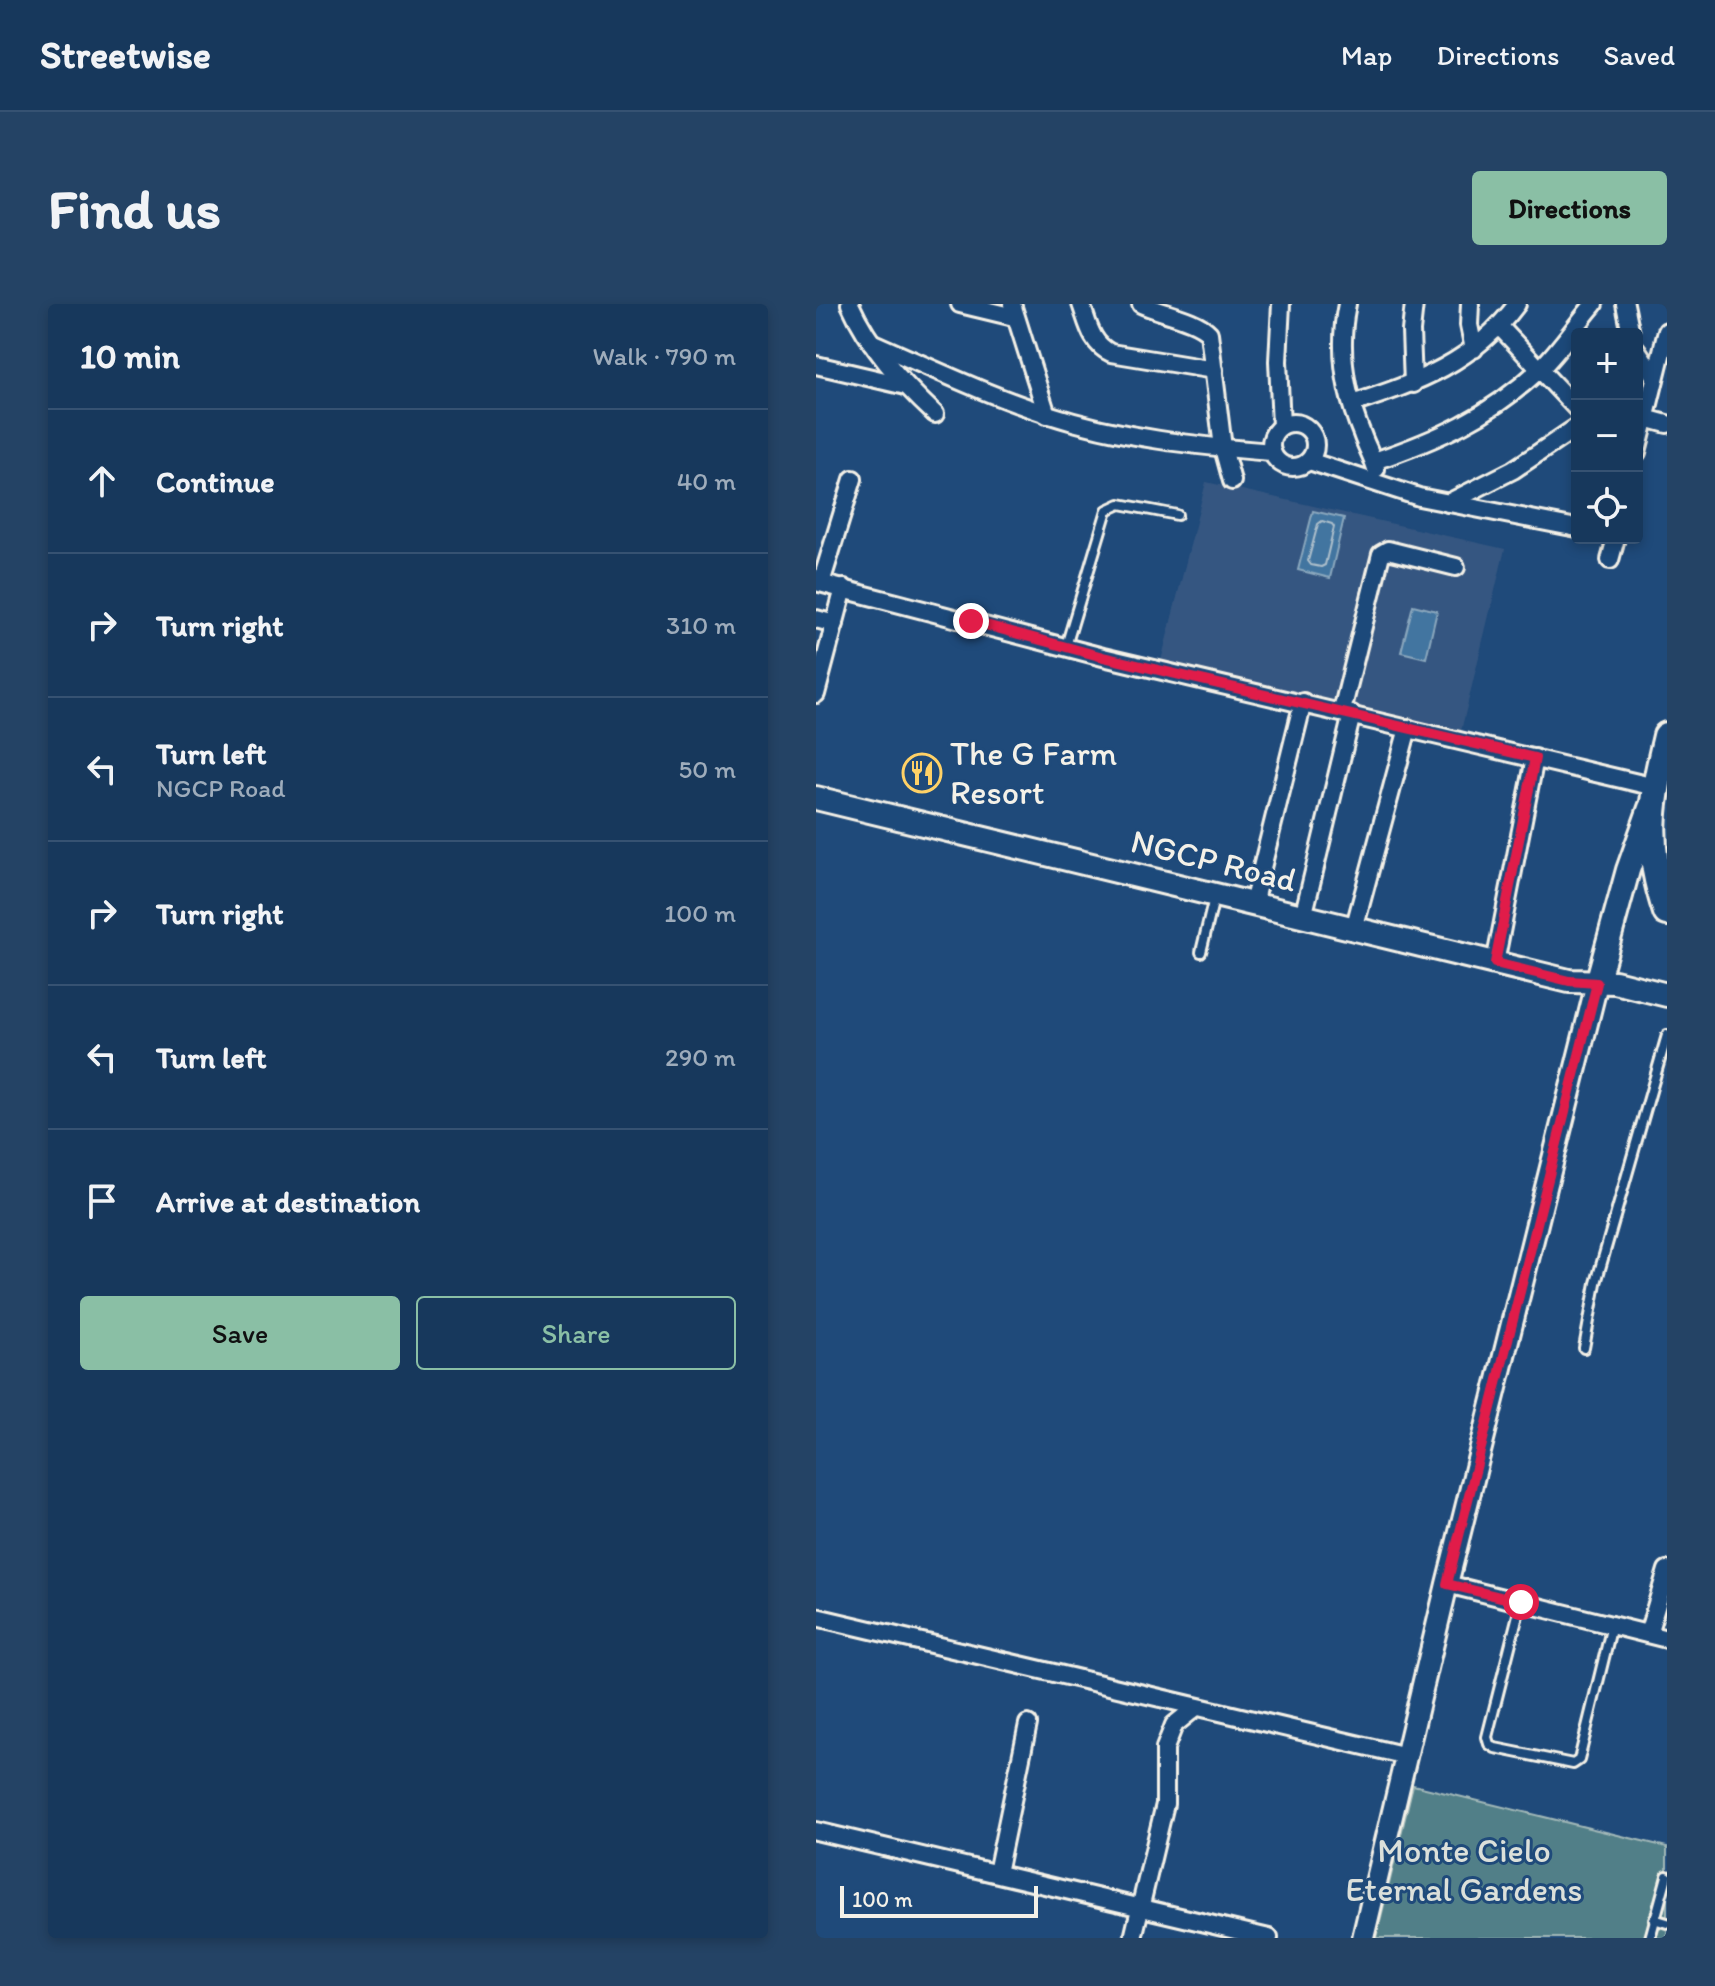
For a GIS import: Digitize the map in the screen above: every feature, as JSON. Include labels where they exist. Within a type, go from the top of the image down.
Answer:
[{"type":"highway","points":[[1667,736],[1654,795],[1652,844],[1655,871],[1667,912]]},
{"type":"main road","points":[[1597,983],[1632,859],[1654,795]]},
{"type":"main road","name":"NGCP Road","points":[[816,798],[1569,981],[1626,984],[1667,995]]},
{"type":"street","points":[[850,304],[871,342],[906,386],[935,414]]},
{"type":"street","points":[[960,304],[1013,310],[1047,415]]},
{"type":"street","points":[[1081,304],[1096,343],[1111,353],[1214,370]]},
{"type":"street","points":[[1141,304],[1207,330],[1211,338],[1223,448],[1232,481]]},
{"type":"street","points":[[1281,304],[1278,361],[1281,426],[1272,438],[1272,452],[1275,459],[1288,467],[1309,461],[1315,448],[1307,428],[1294,423],[1281,426]]},
{"type":"street","points":[[1347,304],[1343,346],[1345,375],[1381,486]]},
{"type":"street","points":[[1413,384],[1411,331],[1414,304]]},
{"type":"street","points":[[1470,304],[1469,325],[1474,349]]},
{"type":"street","points":[[1352,404],[1439,372],[1500,327],[1517,304]]},
{"type":"street","points":[[1374,461],[1430,442],[1481,416],[1540,369],[1594,304]]},
{"type":"street","points":[[1625,304],[1630,328]]},
{"type":"street","points":[[1500,327],[1571,403]]},
{"type":"street","points":[[1643,426],[1645,418],[1659,400],[1655,377],[1667,331]]},
{"type":"street","points":[[871,342],[1047,415],[1177,444],[1272,452]]},
{"type":"street","points":[[1643,360],[1655,377]]},
{"type":"street","points":[[816,365],[906,386]]},
{"type":"street","points":[[1645,418],[1667,424]]},
{"type":"street","points":[[1448,503],[1513,470],[1571,431]]},
{"type":"street","points":[[1309,461],[1381,486],[1448,503],[1571,527]]},
{"type":"street","points":[[853,479],[818,582],[1065,647],[1535,758],[1654,795]]},
{"type":"street","points":[[1610,560],[1614,544]]},
{"type":"street","points":[[1303,917],[1381,554],[1388,550],[1456,567]]},
{"type":"street","points":[[816,694],[844,588]]},
{"type":"street","points":[[816,619],[835,624]]},
{"type":"street","points":[[1253,904],[1303,702]]},
{"type":"street","points":[[1354,929],[1408,728]]},
{"type":"street","points":[[1495,963],[1535,758]]},
{"type":"street","points":[[1363,1938],[1447,1584],[1597,983]]},
{"type":"street","points":[[1648,1634],[1667,1570]]},
{"type":"street","points":[[1447,1584],[1667,1639]]},
{"type":"street","points":[[816,1617],[1407,1756]]},
{"type":"street","points":[[1133,1938],[1165,1804],[1165,1748],[1174,1725],[1195,1708]]},
{"type":"street","points":[[997,1873],[1028,1724]]},
{"type":"street","points":[[816,1831],[1269,1938]]},
{"type":"lane","points":[[1065,647],[1107,510],[1120,504],[1177,515]]},
{"type":"lane","points":[[1201,952],[1214,895]]},
{"type":"lane","points":[[1584,1348],[1596,1283],[1667,1035]]},
{"type":"lane","points":[[1521,1602],[1487,1737],[1489,1744],[1495,1748],[1573,1764],[1579,1760],[1612,1625]]},
{"type":"lane","points":[[1650,1938],[1667,1876]]},
{"type":"lane","points":[[1654,1919],[1667,1923]]},
{"type":"shaded area","points":[[1206,482],[1505,549],[1460,735],[1161,661]]},
{"type":"green space","name":"Monte Cielo Eternal Gardens","points":[[1413,1785],[1667,1847],[1667,1938],[1376,1938]]},
{"type":"water","points":[[1313,511],[1344,518],[1330,578],[1298,570]]},
{"type":"water","points":[[1413,605],[1437,611],[1426,658],[1401,652]]},
{"type":"place","name":"The G Farm Resort","points":[[922,773]]},
{"type":"route","points":[[971,621],[1103,657],[1535,758],[1495,963],[1569,981],[1597,983],[1447,1584],[1521,1602]]}]
